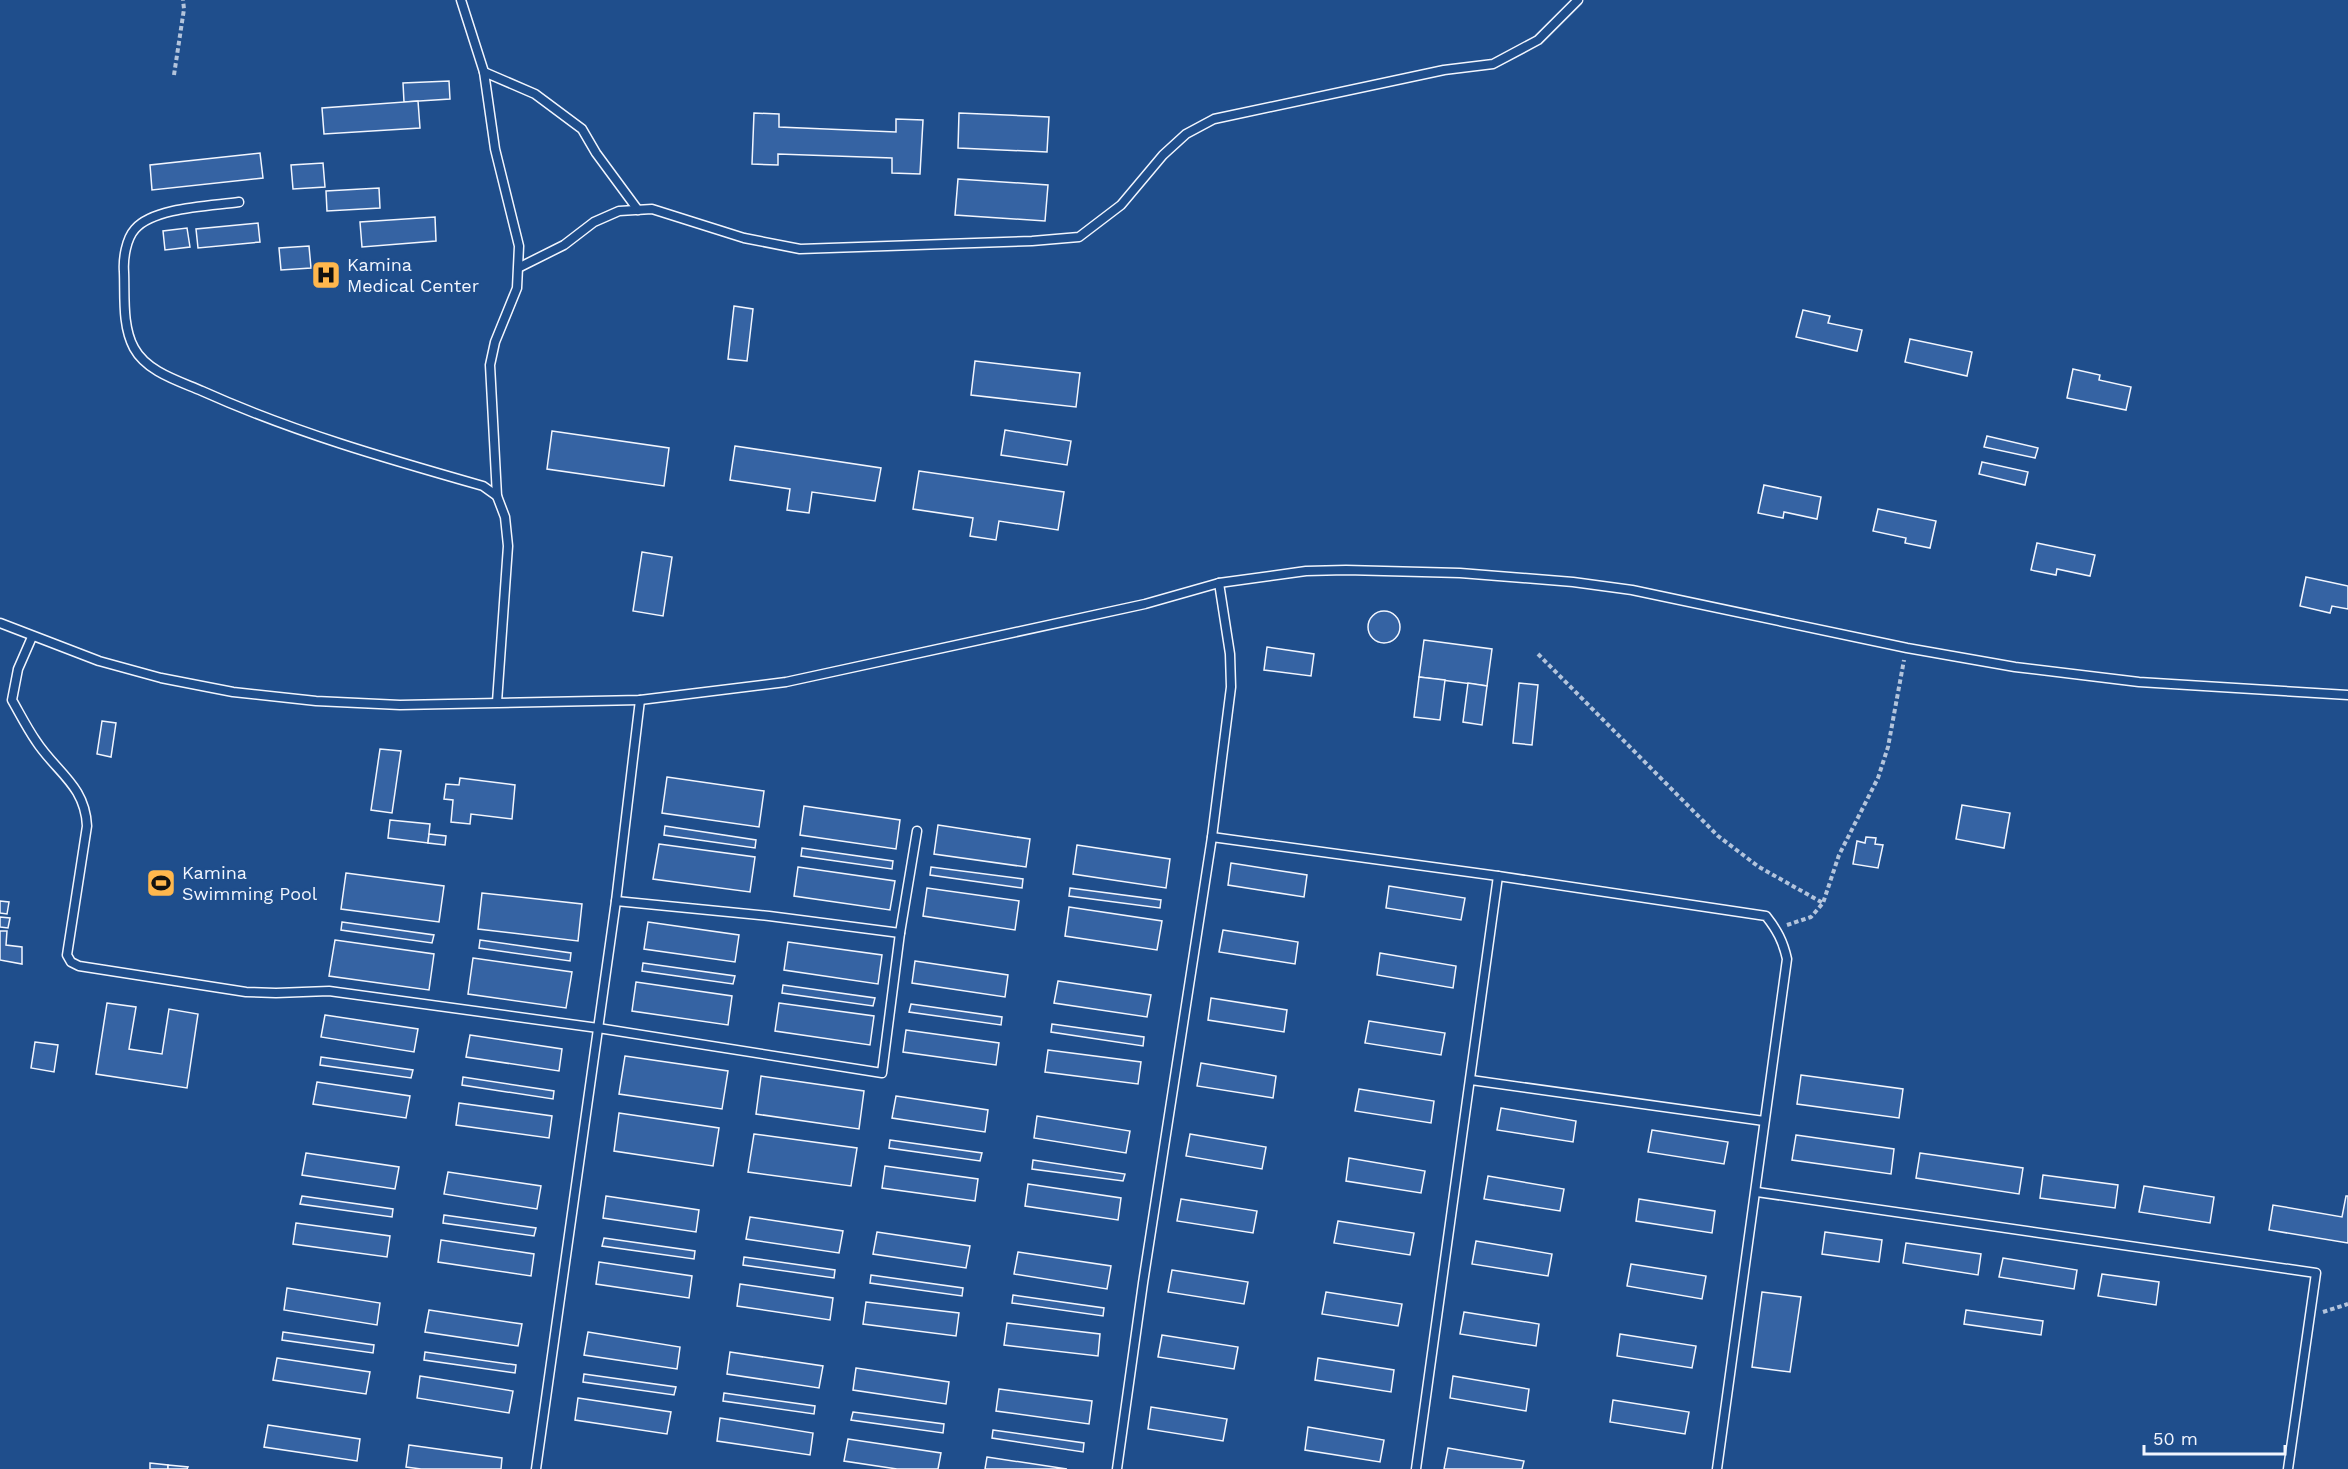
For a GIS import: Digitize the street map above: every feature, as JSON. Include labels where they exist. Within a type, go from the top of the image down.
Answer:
[{"type":"lane","points":[[461,0],[484,72],[495,149],[519,246],[520,267],[517,288],[495,342],[490,365],[497,496],[505,517],[508,546],[497,702]]},
{"type":"lane","points":[[520,267],[564,245],[594,222],[619,211],[652,210],[744,238],[800,249],[1032,241],[1079,237],[1121,205],[1163,155],[1186,134],[1214,119],[1433,72],[1493,64],[1538,40],[1578,0]]},
{"type":"lane","points":[[484,72],[535,94],[582,129],[596,153],[638,210]]},
{"type":"lane","points":[[239,202],[156,214],[135,229],[123,258],[125,314],[135,349],[148,364],[163,374],[252,414],[364,452],[483,486],[497,496]]},
{"type":"lane","points":[[0,623],[32,637],[110,664],[161,678],[233,692],[316,701],[400,705],[640,700],[786,682],[1145,604],[1220,583],[1306,571],[1460,573],[1573,582],[1632,590],[1907,648],[2015,667],[2139,682],[2348,695]]},
{"type":"lane","points":[[1117,1469],[1143,1283],[1212,837],[1231,687],[1230,654],[1220,583]]},
{"type":"lane","points":[[32,637],[18,669],[12,700],[36,741],[81,796],[86,810],[87,826],[67,955],[71,962],[79,966],[246,992],[329,991],[598,1028],[882,1072],[900,933],[917,831]]},
{"type":"lane","points":[[536,1469],[616,901],[640,700]]},
{"type":"lane","points":[[1212,837],[1766,916],[1776,928],[1783,942],[1787,959],[1764,1121],[1757,1192],[1717,1469]]},
{"type":"lane","points":[[1416,1469],[1498,876]]},
{"type":"lane","points":[[616,901],[769,916],[900,933]]},
{"type":"lane","points":[[1471,1080],[1764,1121]]},
{"type":"lane","points":[[1757,1192],[2316,1273],[2288,1469]]},
{"type":"path","points":[[174,75],[184,9],[183,0]]},
{"type":"path","points":[[1776,928],[1811,917],[1823,903],[1839,855],[1878,778],[1888,747],[1907,648]]},
{"type":"path","points":[[1538,654],[1718,836],[1759,867],[1823,903]]},
{"type":"path","points":[[2310,1316],[2348,1304]]},
{"type":"building","points":[[449,81],[450,99],[404,102],[403,83]]},
{"type":"building","points":[[418,101],[420,128],[324,134],[322,108]]},
{"type":"building","points":[[754,113],[779,114],[779,127],[896,132],[896,119],[923,120],[920,174],[892,173],[892,158],[778,154],[778,165],[752,164]]},
{"type":"building","points":[[959,113],[1049,117],[1047,152],[958,148]]},
{"type":"building","points":[[260,153],[263,178],[152,190],[150,165]]},
{"type":"building","points":[[323,163],[325,187],[293,189],[291,165]]},
{"type":"building","points":[[958,179],[1048,185],[1045,221],[955,215]]},
{"type":"building","points":[[379,188],[380,208],[327,211],[326,191]]},
{"type":"building","points":[[435,217],[436,241],[362,247],[360,222]]},
{"type":"building","points":[[258,223],[260,242],[198,248],[196,229]]},
{"type":"building","points":[[187,228],[190,247],[165,250],[163,231]]},
{"type":"building","points":[[309,246],[311,268],[281,270],[279,248]]},
{"type":"building","points":[[734,306],[753,309],[747,361],[728,359]]},
{"type":"building","points":[[1803,310],[1830,316],[1828,323],[1862,330],[1857,351],[1796,337]]},
{"type":"building","points":[[1910,339],[1972,352],[1967,376],[1905,362]]},
{"type":"building","points":[[975,361],[1080,373],[1076,407],[971,395]]},
{"type":"building","points":[[2073,369],[2100,375],[2099,380],[2131,387],[2126,410],[2067,398]]},
{"type":"building","points":[[1005,430],[1071,441],[1067,465],[1001,455]]},
{"type":"building","points":[[552,431],[669,448],[664,486],[547,469]]},
{"type":"building","points":[[1987,436],[2038,448],[2035,458],[1984,447]]},
{"type":"building","points":[[735,446],[881,468],[875,501],[812,492],[809,513],[787,510],[790,489],[730,480]]},
{"type":"building","points":[[1982,462],[2028,472],[2025,485],[1979,474]]},
{"type":"building","points":[[919,471],[1064,492],[1058,530],[999,521],[996,540],[970,536],[973,518],[913,509]]},
{"type":"building","points":[[1764,485],[1821,497],[1817,519],[1784,512],[1783,518],[1758,513]]},
{"type":"building","points":[[1878,509],[1936,521],[1930,548],[1905,543],[1906,538],[1873,531]]},
{"type":"building","points":[[2037,543],[2095,555],[2090,576],[2057,569],[2056,575],[2031,570]]},
{"type":"building","points":[[642,552],[672,557],[663,616],[633,611]]},
{"type":"building","points":[[2306,577],[2348,586],[2348,609],[2332,606],[2330,613],[2300,606]]},
{"type":"building","points":[[1384,611],[1396,615],[1400,627],[1396,639],[1384,643],[1372,639],[1368,627],[1372,615]]},
{"type":"building","points":[[1424,640],[1492,649],[1487,686],[1419,677]]},
{"type":"building","points":[[1267,647],[1314,654],[1311,676],[1264,670]]},
{"type":"building","points":[[1419,677],[1445,680],[1440,720],[1414,717]]},
{"type":"building","points":[[1468,683],[1487,686],[1482,725],[1463,722]]},
{"type":"building","points":[[1519,683],[1538,685],[1532,745],[1513,743]]},
{"type":"building","points":[[102,721],[116,723],[111,757],[97,754]]},
{"type":"building","points":[[380,749],[401,751],[392,813],[371,810]]},
{"type":"building","points":[[667,777],[764,791],[759,827],[662,813]]},
{"type":"building","points":[[460,778],[515,785],[512,819],[471,814],[470,824],[451,822],[453,800],[444,799],[446,784],[459,785]]},
{"type":"building","points":[[1962,805],[2010,813],[2004,848],[1956,839]]},
{"type":"building","points":[[804,806],[900,820],[896,849],[800,835]]},
{"type":"building","points":[[390,820],[430,824],[428,843],[388,838]]},
{"type":"building","points":[[938,825],[1030,839],[1026,867],[934,854]]},
{"type":"building","points":[[665,826],[756,840],[755,848],[664,835]]},
{"type":"building","points":[[429,834],[446,836],[445,845],[428,843]]},
{"type":"building","points":[[1866,837],[1876,838],[1875,844],[1883,845],[1878,868],[1853,864],[1857,841],[1865,843]]},
{"type":"building","points":[[659,844],[755,857],[750,892],[653,879]]},
{"type":"building","points":[[1077,845],[1170,859],[1166,888],[1073,874]]},
{"type":"building","points":[[802,848],[893,861],[892,869],[801,856]]},
{"type":"building","points":[[1231,863],[1307,875],[1304,897],[1228,885]]},
{"type":"building","points":[[798,867],[895,881],[890,910],[794,896]]},
{"type":"building","points":[[931,867],[1023,879],[1022,888],[930,875]]},
{"type":"building","points":[[346,873],[444,886],[439,922],[341,909]]},
{"type":"building","points":[[1389,886],[1465,898],[1461,920],[1386,908]]},
{"type":"building","points":[[927,888],[1019,901],[1015,930],[923,916]]},
{"type":"building","points":[[1070,888],[1161,900],[1160,908],[1069,896]]},
{"type":"building","points":[[482,893],[582,904],[578,941],[478,929]]},
{"type":"building","points":[[0,901],[9,902],[7,914],[0,913]]},
{"type":"building","points":[[1069,907],[1162,921],[1157,950],[1065,936]]},
{"type":"building","points":[[0,917],[10,918],[8,928],[0,927]]},
{"type":"building","points":[[342,922],[434,935],[432,943],[341,930]]},
{"type":"building","points":[[648,922],[739,935],[735,962],[644,949]]},
{"type":"building","points":[[1223,930],[1298,942],[1295,964],[1219,952]]},
{"type":"building","points":[[0,931],[7,931],[6,945],[22,947],[22,964],[0,960]]},
{"type":"building","points":[[335,940],[434,954],[429,990],[329,976]]},
{"type":"building","points":[[480,940],[571,953],[570,961],[479,948]]},
{"type":"building","points":[[788,942],[882,955],[878,984],[784,970]]},
{"type":"building","points":[[1380,953],[1456,966],[1453,988],[1377,975]]},
{"type":"building","points":[[473,958],[572,972],[566,1008],[468,994]]},
{"type":"building","points":[[915,961],[1008,975],[1005,997],[912,983]]},
{"type":"building","points":[[643,963],[735,976],[733,984],[642,971]]},
{"type":"building","points":[[1058,981],[1151,995],[1147,1017],[1054,1003]]},
{"type":"building","points":[[636,982],[732,996],[728,1025],[632,1011]]},
{"type":"building","points":[[783,985],[875,998],[873,1006],[782,993]]},
{"type":"building","points":[[1211,998],[1287,1010],[1284,1032],[1208,1020]]},
{"type":"building","points":[[107,1003],[136,1007],[129,1049],[162,1054],[169,1009],[198,1014],[187,1088],[96,1074]]},
{"type":"building","points":[[779,1003],[874,1016],[870,1045],[775,1031]]},
{"type":"building","points":[[911,1004],[1002,1017],[1001,1025],[909,1012]]},
{"type":"building","points":[[325,1015],[418,1029],[414,1052],[321,1037]]},
{"type":"building","points":[[1369,1021],[1445,1033],[1441,1055],[1365,1043]]},
{"type":"building","points":[[1052,1024],[1144,1037],[1143,1046],[1051,1032]]},
{"type":"building","points":[[906,1030],[999,1043],[996,1065],[903,1052]]},
{"type":"building","points":[[470,1035],[562,1049],[559,1071],[466,1057]]},
{"type":"building","points":[[35,1042],[58,1045],[54,1072],[31,1068]]},
{"type":"building","points":[[1048,1050],[1141,1062],[1138,1084],[1045,1072]]},
{"type":"building","points":[[625,1056],[728,1071],[722,1109],[619,1094]]},
{"type":"building","points":[[321,1057],[413,1070],[411,1078],[320,1065]]},
{"type":"building","points":[[1201,1063],[1276,1076],[1273,1098],[1197,1086]]},
{"type":"building","points":[[1801,1075],[1903,1089],[1899,1118],[1797,1104]]},
{"type":"building","points":[[761,1076],[864,1091],[859,1129],[756,1114]]},
{"type":"building","points":[[463,1077],[554,1091],[553,1099],[462,1085]]},
{"type":"building","points":[[317,1082],[410,1096],[406,1118],[313,1104]]},
{"type":"building","points":[[1359,1089],[1434,1101],[1431,1123],[1355,1111]]},
{"type":"building","points":[[896,1096],[988,1110],[985,1132],[892,1118]]},
{"type":"building","points":[[459,1103],[552,1116],[549,1138],[456,1125]]},
{"type":"building","points":[[1501,1108],[1576,1121],[1573,1142],[1497,1130]]},
{"type":"building","points":[[619,1113],[719,1128],[713,1166],[614,1151]]},
{"type":"building","points":[[1037,1116],[1130,1131],[1126,1153],[1034,1138]]},
{"type":"building","points":[[1652,1130],[1728,1142],[1724,1164],[1648,1152]]},
{"type":"building","points":[[754,1134],[857,1148],[851,1186],[748,1172]]},
{"type":"building","points":[[1190,1134],[1266,1147],[1262,1169],[1186,1156]]},
{"type":"building","points":[[1796,1135],[1894,1149],[1891,1174],[1792,1160]]},
{"type":"building","points":[[890,1140],[982,1153],[980,1161],[889,1148]]},
{"type":"building","points":[[306,1153],[399,1167],[395,1189],[302,1175]]},
{"type":"building","points":[[1920,1153],[2023,1168],[2019,1194],[1916,1178]]},
{"type":"building","points":[[1349,1158],[1425,1171],[1421,1193],[1346,1181]]},
{"type":"building","points":[[1033,1160],[1125,1174],[1123,1181],[1032,1169]]},
{"type":"building","points":[[885,1166],[978,1179],[975,1201],[882,1188]]},
{"type":"building","points":[[448,1172],[541,1186],[537,1209],[444,1194]]},
{"type":"building","points":[[2043,1175],[2118,1185],[2115,1208],[2040,1198]]},
{"type":"building","points":[[1488,1176],[1564,1189],[1560,1211],[1484,1199]]},
{"type":"building","points":[[1028,1184],[1121,1198],[1118,1220],[1025,1206]]},
{"type":"building","points":[[2144,1186],[2214,1197],[2210,1223],[2139,1212]]},
{"type":"building","points":[[302,1196],[393,1209],[392,1217],[300,1204]]},
{"type":"building","points":[[606,1196],[699,1210],[696,1232],[603,1218]]},
{"type":"building","points":[[2346,1196],[2348,1196],[2348,1243],[2269,1230],[2273,1205],[2342,1217]]},
{"type":"building","points":[[1181,1199],[1257,1211],[1253,1233],[1177,1221]]},
{"type":"building","points":[[1639,1199],[1715,1211],[1712,1233],[1636,1221]]},
{"type":"building","points":[[444,1215],[536,1228],[534,1236],[443,1223]]},
{"type":"building","points":[[750,1217],[843,1231],[839,1253],[746,1239]]},
{"type":"building","points":[[1338,1221],[1414,1233],[1410,1255],[1334,1243]]},
{"type":"building","points":[[296,1223],[390,1236],[387,1257],[293,1244]]},
{"type":"building","points":[[877,1232],[970,1246],[966,1268],[873,1254]]},
{"type":"building","points":[[1825,1232],[1882,1240],[1879,1262],[1822,1254]]},
{"type":"building","points":[[604,1238],[695,1251],[694,1259],[602,1246]]},
{"type":"building","points":[[441,1240],[534,1254],[531,1276],[438,1262]]},
{"type":"building","points":[[1476,1241],[1552,1254],[1548,1276],[1472,1264]]},
{"type":"building","points":[[1906,1243],[1981,1254],[1978,1275],[1903,1263]]},
{"type":"building","points":[[1018,1252],[1111,1266],[1107,1289],[1014,1274]]},
{"type":"building","points":[[744,1257],[835,1270],[834,1278],[743,1265]]},
{"type":"building","points":[[2003,1258],[2077,1270],[2074,1289],[1999,1277]]},
{"type":"building","points":[[599,1262],[692,1276],[689,1298],[596,1284]]},
{"type":"building","points":[[1631,1264],[1706,1276],[1702,1299],[1627,1286]]},
{"type":"building","points":[[1172,1270],[1248,1282],[1244,1304],[1168,1292]]},
{"type":"building","points":[[2102,1274],[2159,1282],[2156,1305],[2098,1296]]},
{"type":"building","points":[[871,1275],[963,1288],[962,1296],[870,1283]]},
{"type":"building","points":[[740,1284],[833,1298],[830,1320],[737,1306]]},
{"type":"building","points":[[287,1288],[380,1303],[377,1325],[284,1310]]},
{"type":"building","points":[[1326,1292],[1402,1304],[1398,1326],[1322,1314]]},
{"type":"building","points":[[1762,1292],[1801,1297],[1790,1372],[1752,1367]]},
{"type":"building","points":[[1013,1295],[1104,1308],[1103,1316],[1012,1303]]},
{"type":"building","points":[[866,1302],[959,1313],[956,1336],[863,1324]]},
{"type":"building","points":[[429,1310],[522,1324],[518,1346],[425,1332]]},
{"type":"building","points":[[1966,1310],[2043,1321],[2041,1335],[1964,1324]]},
{"type":"building","points":[[1464,1312],[1539,1324],[1536,1346],[1460,1334]]},
{"type":"building","points":[[1007,1323],[1100,1334],[1098,1356],[1004,1345]]},
{"type":"building","points":[[283,1332],[374,1345],[373,1353],[282,1340]]},
{"type":"building","points":[[588,1332],[680,1347],[677,1369],[584,1355]]},
{"type":"building","points":[[1620,1334],[1696,1346],[1692,1368],[1617,1356]]},
{"type":"building","points":[[1162,1335],[1238,1347],[1234,1369],[1158,1357]]},
{"type":"building","points":[[425,1352],[516,1365],[515,1373],[424,1360]]},
{"type":"building","points":[[730,1352],[823,1366],[819,1388],[727,1374]]},
{"type":"building","points":[[277,1358],[370,1372],[366,1394],[273,1380]]},
{"type":"building","points":[[1318,1358],[1394,1370],[1391,1392],[1315,1380]]},
{"type":"building","points":[[856,1368],[949,1382],[946,1404],[853,1390]]},
{"type":"building","points":[[584,1374],[676,1387],[674,1395],[583,1382]]},
{"type":"building","points":[[420,1376],[513,1391],[509,1413],[417,1398]]},
{"type":"building","points":[[1453,1376],[1529,1389],[1526,1411],[1450,1398]]},
{"type":"building","points":[[999,1389],[1092,1401],[1089,1424],[996,1411]]},
{"type":"building","points":[[724,1393],[815,1406],[814,1414],[723,1401]]},
{"type":"building","points":[[578,1398],[671,1412],[667,1434],[575,1420]]},
{"type":"building","points":[[1613,1400],[1689,1412],[1685,1434],[1610,1422]]},
{"type":"building","points":[[1151,1407],[1227,1419],[1223,1441],[1148,1429]]},
{"type":"building","points":[[853,1412],[944,1424],[943,1433],[851,1420]]},
{"type":"building","points":[[720,1418],[813,1433],[810,1455],[717,1441]]},
{"type":"building","points":[[268,1425],[360,1439],[357,1461],[264,1447]]},
{"type":"building","points":[[1308,1427],[1384,1440],[1380,1462],[1305,1450]]},
{"type":"building","points":[[993,1430],[1084,1443],[1083,1452],[992,1438]]},
{"type":"building","points":[[848,1439],[941,1453],[938,1469],[897,1469],[844,1461]]},
{"type":"building","points":[[409,1445],[502,1458],[501,1469],[406,1467]]},
{"type":"building","points":[[1448,1448],[1524,1461],[1522,1469],[1444,1469]]},
{"type":"building","points":[[987,1457],[1067,1469],[985,1469]]},
{"type":"building","points":[[150,1463],[168,1465],[168,1469],[150,1469]]},
{"type":"building","points":[[168,1465],[188,1467],[187,1469],[168,1469]]},
{"type":"place","name":"Kamina Medical Center","points":[[326,275]]},
{"type":"place","name":"Kamina Swimming Pool","points":[[161,883]]}]
